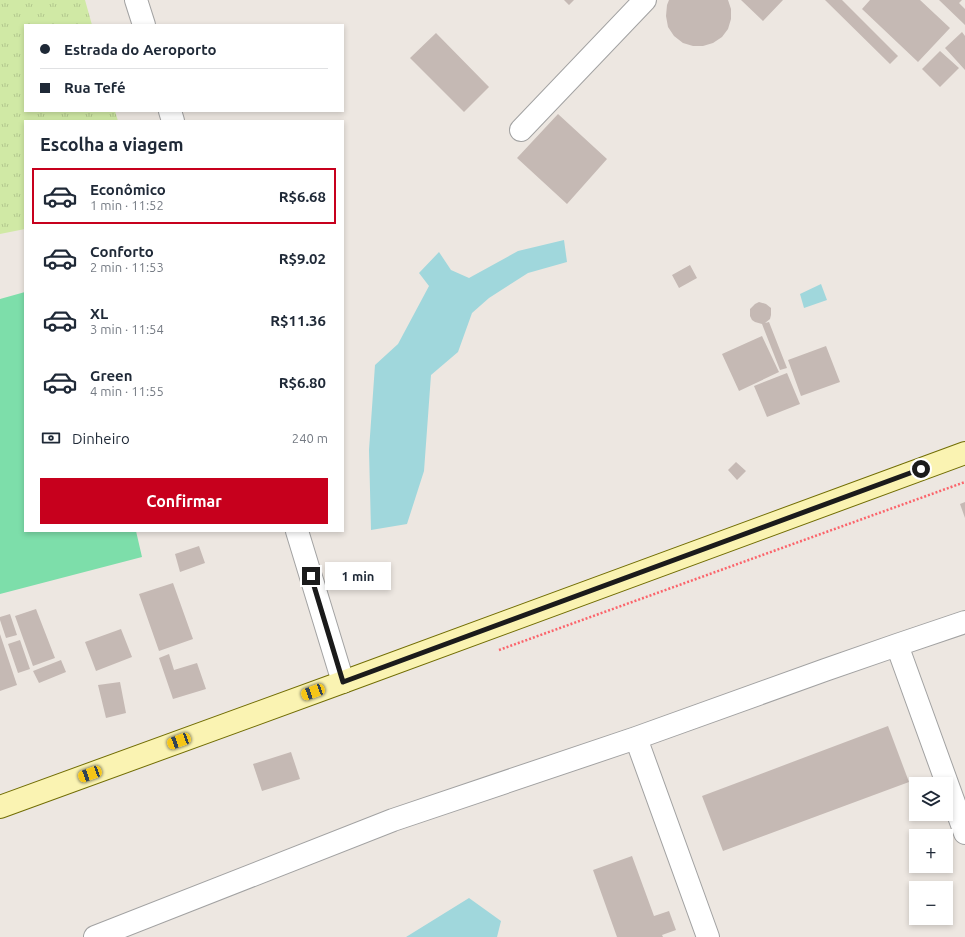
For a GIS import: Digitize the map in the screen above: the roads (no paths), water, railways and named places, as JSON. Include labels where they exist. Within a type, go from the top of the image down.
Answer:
[{"type":"street","points":[[136,0],[144,24]]},
{"type":"street","points":[[520,130],[645,0]]},
{"type":"street","points":[[0,807],[965,453]]},
{"type":"street","points":[[298,532],[343,682]]},
{"type":"street","points":[[95,937],[393,820],[636,738],[965,622]]},
{"type":"street","points":[[897,645],[965,833]]},
{"type":"street","points":[[636,738],[708,937]]},
{"type":"water","points":[[564,240],[567,262],[528,273],[489,298],[472,313],[458,352],[431,375],[424,471],[407,524],[371,530],[369,450],[375,365],[398,344],[429,286],[419,273],[439,252],[451,270],[469,278],[518,251]]},
{"type":"water","points":[[821,284],[827,300],[804,308],[800,294]]},
{"type":"water","points":[[469,898],[501,921],[497,937],[406,937]]}]
